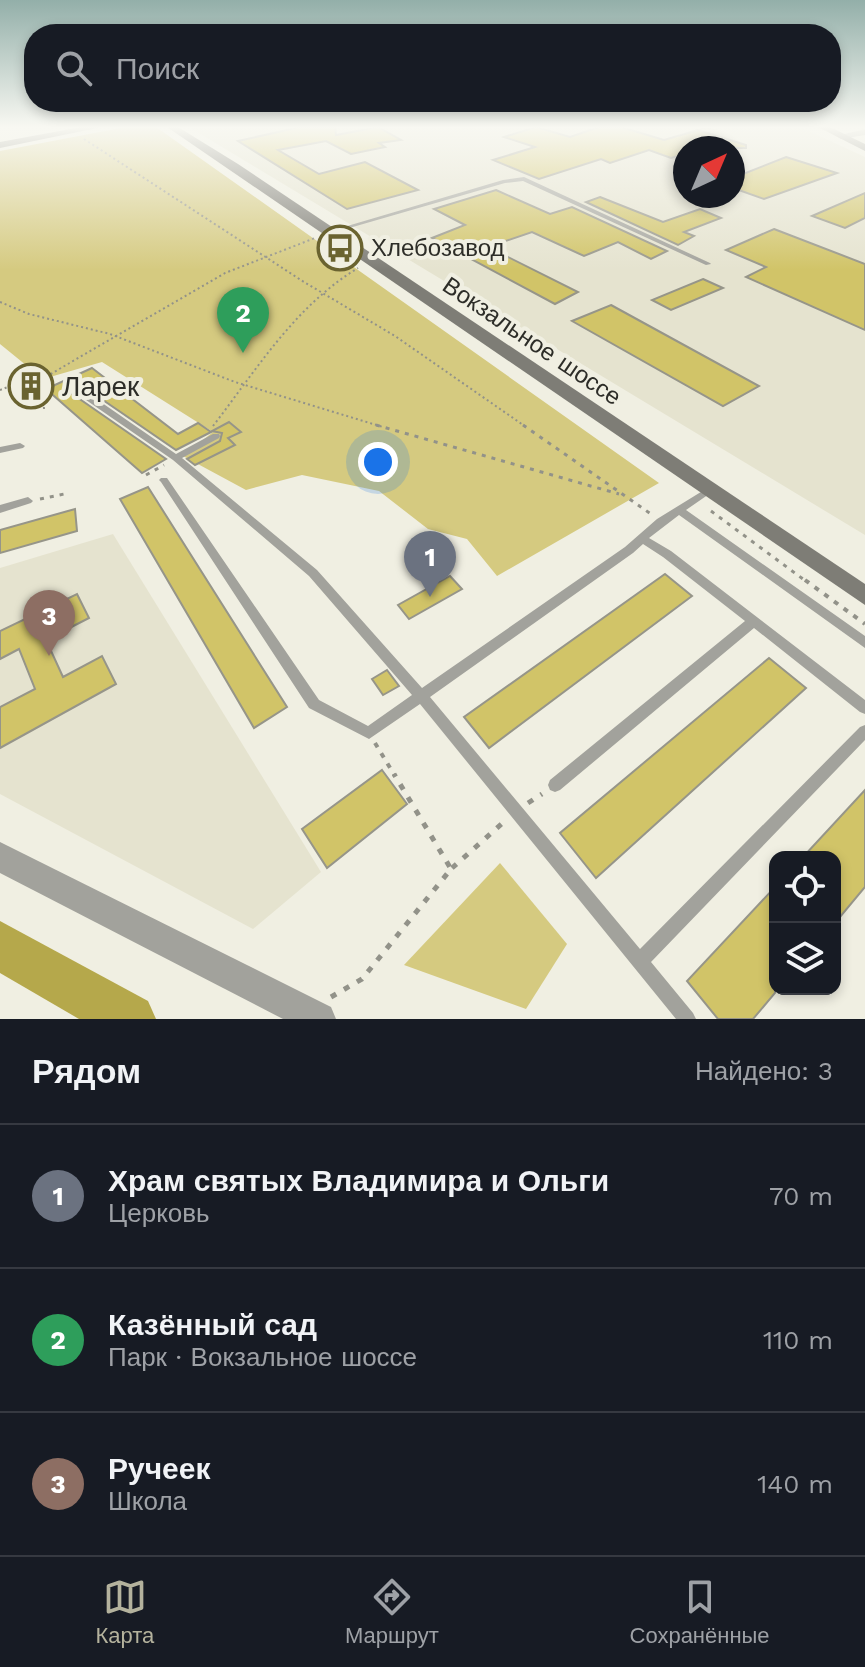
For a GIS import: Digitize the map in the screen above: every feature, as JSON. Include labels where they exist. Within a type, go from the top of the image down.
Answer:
[{"type":"main road","name":"Вокзальное шоссе","points":[[243,175],[865,596]]},
{"type":"street","points":[[0,857],[309,1017]]},
{"type":"lane","points":[[330,232],[478,188],[524,179],[708,264]]},
{"type":"lane","points":[[76,389],[176,458],[313,573],[422,697],[687,1019]]},
{"type":"lane","points":[[176,458],[216,436]]},
{"type":"lane","points":[[0,450],[20,446]]},
{"type":"lane","points":[[164,480],[314,704],[369,733],[709,490]]},
{"type":"lane","points":[[0,509],[28,501]]},
{"type":"lane","points":[[679,510],[865,643]]},
{"type":"lane","points":[[641,538],[667,554],[865,708]]},
{"type":"lane","points":[[555,785],[754,621]]},
{"type":"lane","points":[[640,961],[865,731]]},
{"type":"path","points":[[140,175],[265,257],[395,336],[661,522]]},
{"type":"path","points":[[0,390],[29,379],[42,379],[225,273],[330,232]]},
{"type":"path","points":[[216,436],[212,428],[306,305],[340,276],[362,266]]},
{"type":"path","points":[[0,302],[29,314],[116,336],[246,385],[418,438],[623,495]]},
{"type":"path","points":[[42,379],[44,409]]},
{"type":"path","points":[[146,475],[176,458]]},
{"type":"path","points":[[28,501],[69,493]]},
{"type":"path","points":[[369,733],[451,869]]},
{"type":"path","points":[[309,1017],[362,979],[451,869],[517,811],[555,785]]},
{"type":"shaded area","points":[[0,175],[223,175],[659,483],[497,576],[467,539],[428,529],[379,491],[302,475],[246,490],[183,456],[213,432],[102,362],[43,379],[0,344]]},
{"type":"shaded area","points":[[268,175],[673,175],[673,208],[745,208],[745,175],[865,175],[865,535]]},
{"type":"shaded area","points":[[113,534],[321,872],[253,929],[0,794],[0,568]]},
{"type":"shaded area","points":[[500,863],[567,944],[526,1009],[404,965]]},
{"type":"building","points":[[292,175],[389,175],[418,190],[347,209]]},
{"type":"building","points":[[528,175],[553,175],[539,179]]},
{"type":"building","points":[[745,175],[833,175],[764,199],[745,192]]},
{"type":"building","points":[[496,190],[550,214],[572,207],[667,251],[651,259],[618,242],[584,256],[532,232],[488,247],[578,292],[555,304],[432,238],[465,225],[434,209]]},
{"type":"building","points":[[865,193],[865,218],[845,228],[812,216]]},
{"type":"building","points":[[600,197],[663,222],[700,209],[721,218],[684,232],[694,236],[678,245],[586,202]]},
{"type":"building","points":[[774,229],[865,264],[865,330],[746,277],[766,267],[726,250]]},
{"type":"building","points":[[703,279],[723,288],[671,310],[652,300]]},
{"type":"building","points":[[611,305],[759,386],[723,406],[572,321]]},
{"type":"building","points":[[92,368],[178,434],[198,423],[211,432],[176,450],[81,385],[71,385],[71,393],[166,459],[142,473],[46,389]]},
{"type":"building","points":[[229,422],[241,432],[228,438],[235,445],[195,465],[187,459],[220,441],[222,433],[212,431]]},
{"type":"building","points":[[148,487],[287,707],[254,728],[120,499]]},
{"type":"building","points":[[75,509],[77,531],[0,553],[0,530]]},
{"type":"building","points":[[665,574],[692,596],[489,748],[464,717]]},
{"type":"building","points":[[450,576],[462,589],[409,619],[398,605]]},
{"type":"building","points":[[77,594],[89,618],[46,640],[63,677],[102,656],[116,684],[0,748],[0,707],[35,689],[19,649],[0,659],[0,631]]},
{"type":"building","points":[[769,658],[806,688],[596,878],[560,833]]},
{"type":"building","points":[[387,670],[399,686],[383,695],[372,679]]},
{"type":"building","points":[[382,770],[407,804],[327,868],[302,829]]},
{"type":"building","points":[[865,790],[865,887],[841,916],[841,851],[809,851]]},
{"type":"building","points":[[769,893],[769,995],[773,995],[753,1019],[718,1019],[687,981]]},
{"type":"waterway","points":[[0,946],[130,1019]]},
{"type":"place","name":"Хлебозавод","points":[[340,248]]},
{"type":"place","name":"Казённый сад","points":[[243,353]]},
{"type":"place","name":"Ларек","points":[[31,386]]},
{"type":"place","name":"Храм святых Владимира и Ольги","points":[[430,597]]},
{"type":"place","name":"Ручеек","points":[[49,656]]}]
